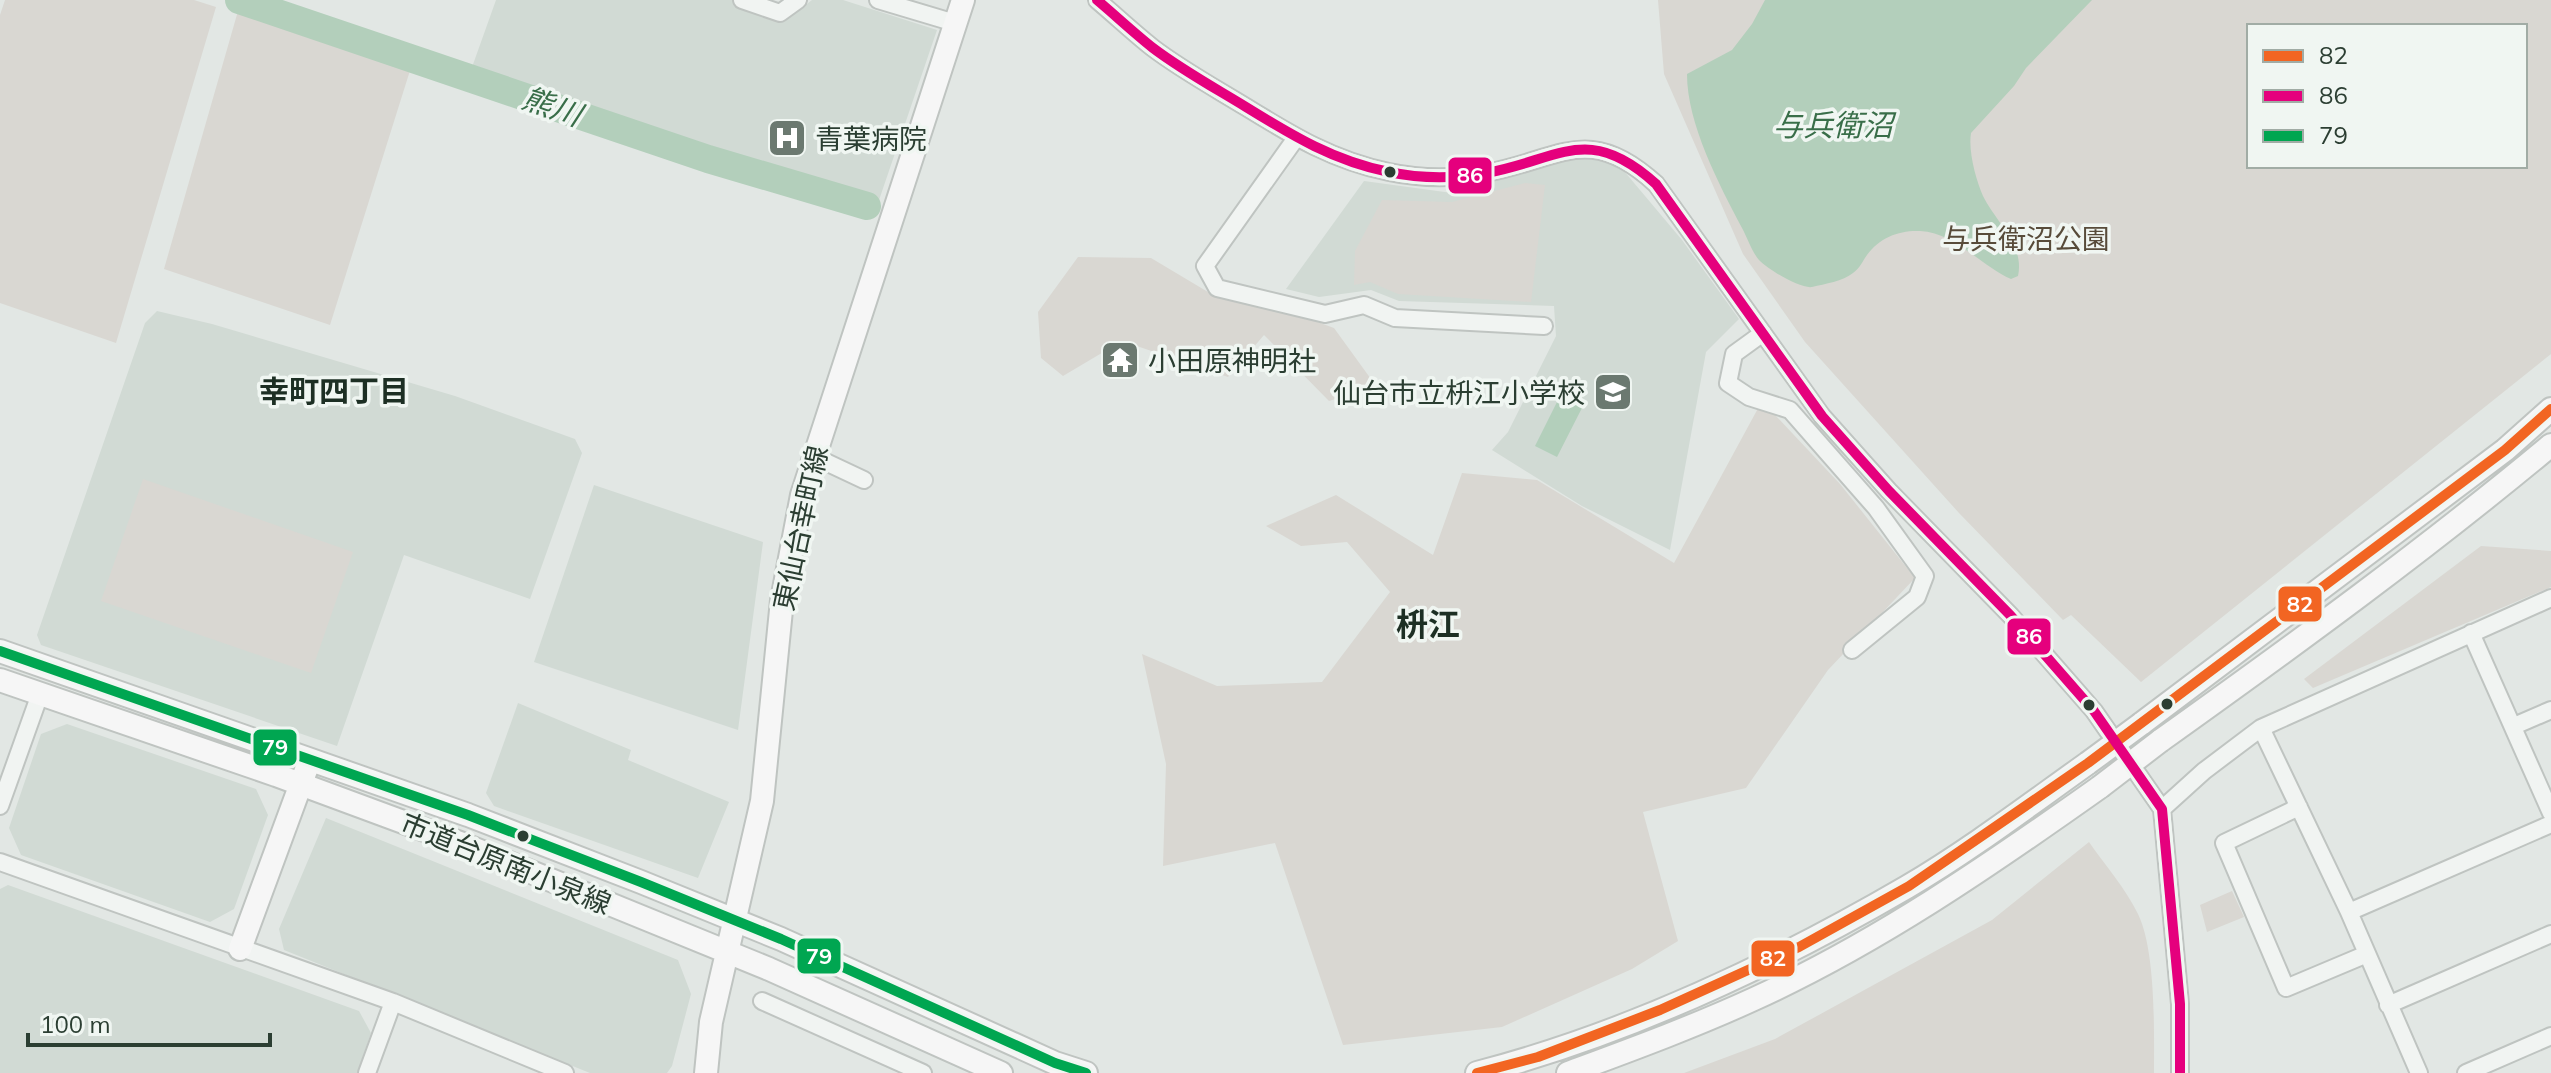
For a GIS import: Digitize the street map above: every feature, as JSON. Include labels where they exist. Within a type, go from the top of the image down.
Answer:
[{"type":"street","points":[[742,0],[780,13],[798,0]]},
{"type":"street","points":[[878,0],[955,23]]},
{"type":"street","name":"東仙台幸町線","points":[[706,1073],[711,1022],[762,801],[782,600],[799,508],[813,456],[963,0]]},
{"type":"street","points":[[1097,0],[1174,63],[1331,156],[1388,172],[1440,179],[1489,172],[1565,150],[1596,150],[1640,170],[1656,184],[1822,416],[1889,491],[2011,616],[2094,711],[2162,809],[2180,1004],[2180,1073]]},
{"type":"street","points":[[1296,138],[1205,266],[1217,288],[1325,314],[1364,305],[1395,318],[1544,326]]},
{"type":"street","points":[[1763,333],[1734,354],[1728,383],[1749,397],[1790,410],[1876,508],[1925,576],[1917,597],[1852,650]]},
{"type":"street","points":[[1477,1073],[1538,1057],[1647,1015],[1799,947],[1909,886],[2141,724],[2505,450],[2551,409]]},
{"type":"street","points":[[1568,1073],[1755,999],[1868,940],[1965,880],[2100,787],[2323,624],[2476,507],[2551,445]]},
{"type":"street","points":[[813,456],[864,480]]},
{"type":"street","points":[[2162,809],[2204,771],[2261,728],[2551,598]]},
{"type":"street","points":[[2471,633],[2551,813]]},
{"type":"street","points":[[0,651],[468,815],[735,920],[1055,1063],[1086,1073]]},
{"type":"street","name":"市道台原南小泉線","points":[[0,680],[301,784],[460,843],[727,951],[1001,1073]]},
{"type":"street","points":[[0,806],[40,694]]},
{"type":"street","points":[[2514,726],[2551,710]]},
{"type":"street","points":[[2261,728],[2349,912],[2419,1073]]},
{"type":"street","points":[[240,949],[311,759]]},
{"type":"street","points":[[2299,807],[2224,843],[2286,988],[2367,954]]},
{"type":"street","points":[[2349,912],[2551,824]]},
{"type":"street","points":[[0,862],[393,1002],[565,1073]]},
{"type":"street","points":[[2388,1005],[2551,934]]},
{"type":"street","points":[[762,1001],[923,1073]]},
{"type":"street","points":[[367,1073],[393,1002]]},
{"type":"street","points":[[2466,1073],[2551,1036]]},
{"type":"shaded area","name":"青葉病院","points":[[496,0],[737,0],[790,17],[812,0],[843,0],[937,30],[877,206],[471,70]]},
{"type":"shaded area","name":"仙台市立枡江小学校","points":[[1570,157],[1600,159],[1624,171],[1682,240],[1739,319],[1706,352],[1670,550],[1582,506],[1492,450],[1508,432],[1556,336],[1554,306],[1399,301],[1371,290],[1319,297],[1286,289],[1364,181],[1452,193]]},
{"type":"shaded area","points":[[157,311],[212,324],[455,396],[575,439],[582,453],[530,599],[404,555],[337,746],[41,645],[37,635],[145,323]]},
{"type":"shaded area","points":[[594,485],[763,542],[738,730],[534,662]]},
{"type":"shaded area","points":[[518,703],[631,750],[628,760],[729,802],[698,878],[494,806],[486,793]]},
{"type":"shaded area","points":[[67,724],[256,789],[268,815],[234,909],[210,922],[21,855],[9,828],[41,734]]},
{"type":"shaded area","points":[[326,818],[678,960],[691,994],[672,1066],[667,1073],[590,1073],[284,950],[279,929]]},
{"type":"shaded area","points":[[8,885],[359,1011],[371,1033],[357,1073],[0,1073],[0,889]]},
{"type":"green space","points":[[5,0],[194,0],[216,7],[116,343],[0,303],[0,15]]},
{"type":"green space","name":"与兵衛沼公園","points":[[1658,0],[2551,0],[2551,354],[2141,682],[2071,615],[2063,620],[1959,513],[1805,342],[1743,254],[1664,74]]},
{"type":"green space","points":[[240,4],[413,61],[330,325],[164,269]]},
{"type":"green space","points":[[1525,183],[1545,185],[1531,302],[1398,294],[1370,282],[1354,285],[1355,251],[1382,200],[1452,202]]},
{"type":"green space","points":[[1078,257],[1151,258],[1213,295],[1287,311],[1334,328],[1376,386],[1329,401],[1264,335],[1228,377],[1122,341],[1063,376],[1041,358],[1038,312]]},
{"type":"green space","points":[[1762,401],[1840,484],[1915,578],[1828,670],[1746,788],[1643,812],[1678,941],[1632,969],[1502,1027],[1343,1045],[1275,843],[1163,866],[1166,764],[1142,654],[1217,686],[1322,682],[1390,592],[1347,542],[1301,546],[1266,526],[1336,495],[1433,555],[1462,473],[1537,480],[1674,563]]},
{"type":"green space","points":[[143,479],[353,552],[311,673],[101,601]]},
{"type":"green space","points":[[2481,546],[2551,551],[2551,587],[2313,688],[2304,679]]},
{"type":"green space","points":[[2089,842],[2128,895],[2144,930],[2153,992],[2154,1073],[1684,1073],[1775,1039],[1992,920]]},
{"type":"green space","points":[[2232,891],[2244,917],[2207,932],[2200,905]]},
{"type":"water","name":"与兵衛沼","points":[[1765,0],[2092,0],[2026,68],[2014,86],[1971,133],[1972,157],[1978,182],[1988,205],[2013,244],[2019,265],[2018,276],[2011,279],[1956,243],[1920,231],[1898,233],[1884,239],[1849,276],[1812,287],[1784,278],[1759,260],[1698,133],[1688,93],[1687,74],[1732,50]]},
{"type":"water","points":[[1563,390],[1585,402],[1557,457],[1535,446]]},
{"type":"waterway","name":"熊川","points":[[239,0],[708,159],[867,206]]},
{"type":"transit line","name":"86","points":[[1097,0],[1153,48],[1187,71],[1297,137],[1350,161],[1401,174],[1450,177],[1486,173],[1573,150],[1592,150],[1611,154],[1632,165],[1656,184],[1822,416],[1889,491],[2011,616],[2094,711],[2162,809],[2180,1004],[2180,1073]]},
{"type":"transit line","name":"82","points":[[1477,1073],[1538,1057],[1660,1010],[1799,947],[1909,886],[2088,763],[2505,450],[2551,409]]},
{"type":"transit line","name":"79","points":[[0,651],[468,815],[641,882],[781,939],[1055,1063],[1086,1073]]},
{"type":"place","name":"青葉病院","points":[[787,138]]},
{"type":"place","name":"小田原神明社","points":[[1120,360]]},
{"type":"place","name":"仙台市立枡江小学校","points":[[1613,392]]},
{"type":"district","name":"幸町四丁目","points":[[334,391]]},
{"type":"district","name":"枡江","points":[[1428,624]]}]
